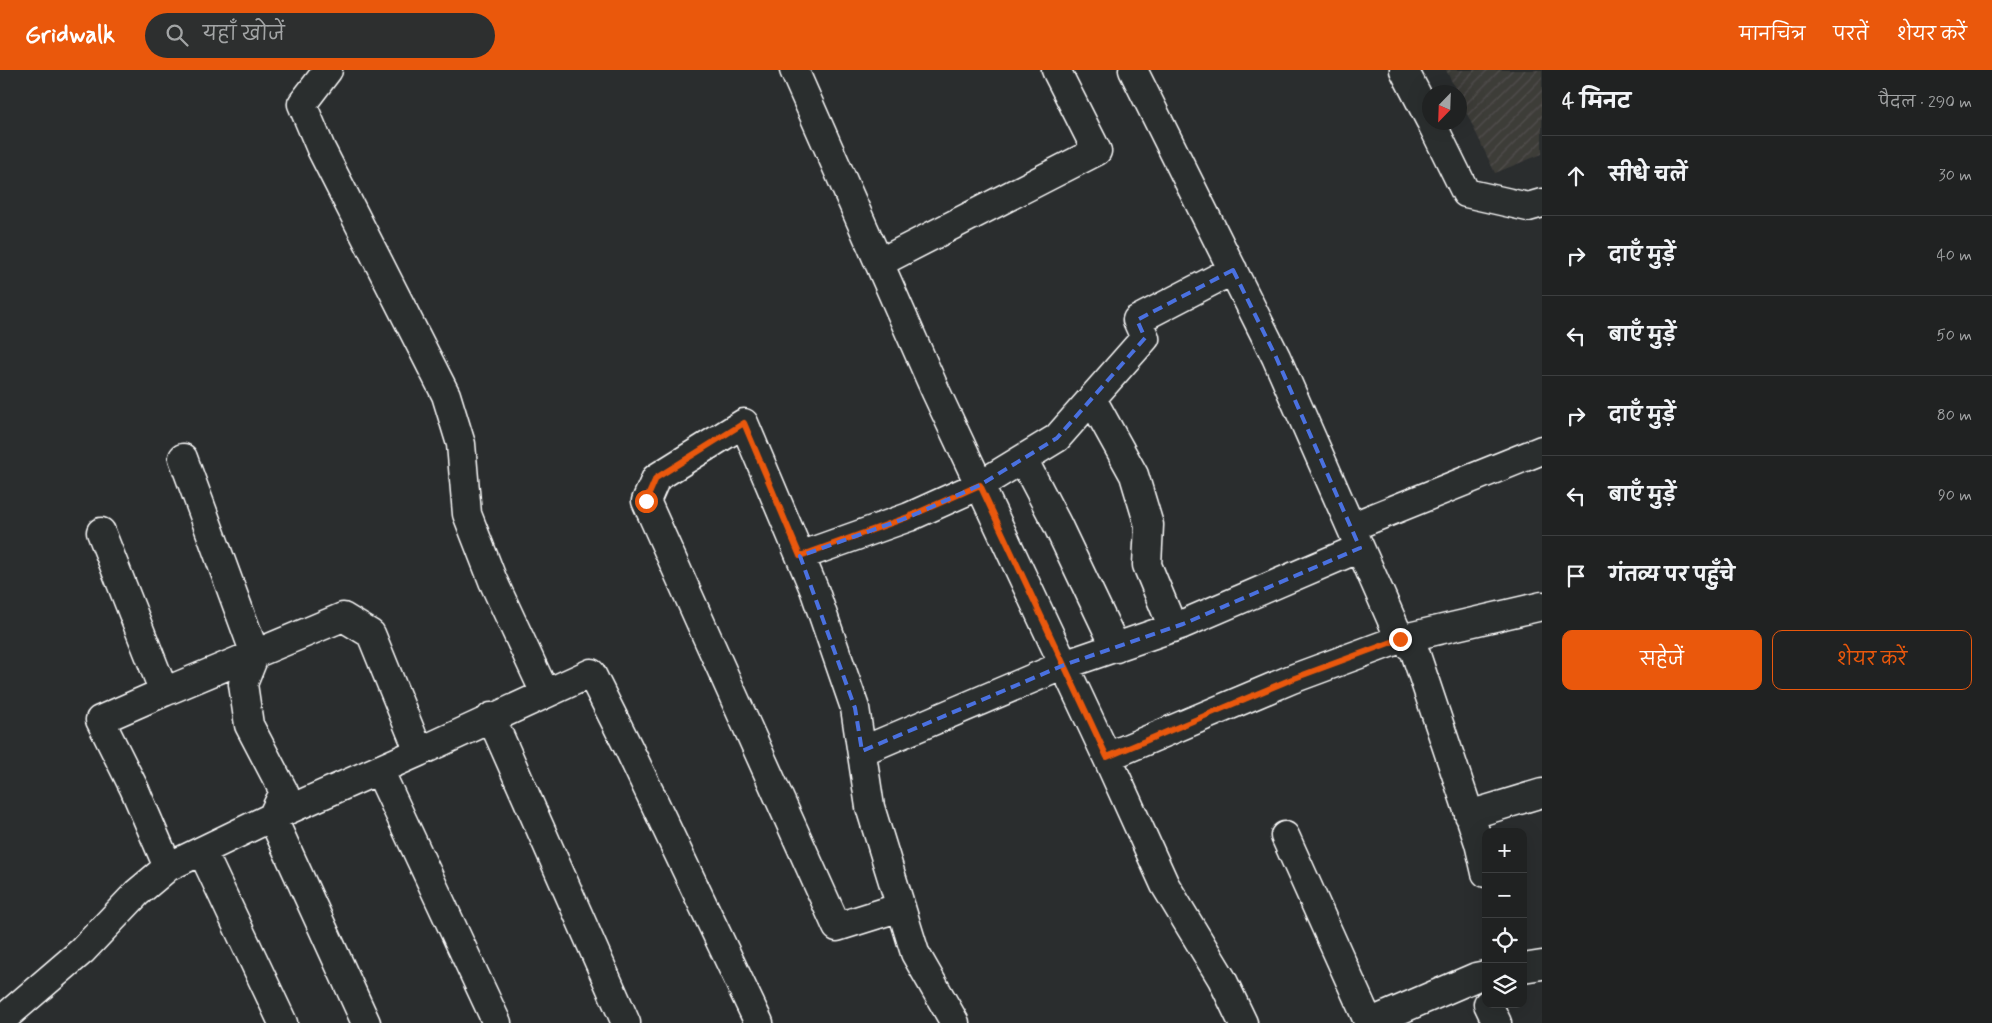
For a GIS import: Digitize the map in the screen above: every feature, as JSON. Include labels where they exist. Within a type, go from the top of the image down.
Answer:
[{"type":"street","points":[[328,70],[302,104],[321,150],[446,395],[462,444],[467,514],[493,582],[545,693]]},
{"type":"street","points":[[794,70],[980,485],[1165,885],[1222,980],[1242,1023]]},
{"type":"street","points":[[879,263],[1097,152],[1056,70]]},
{"type":"street","points":[[1133,70],[1276,356],[1400,639],[1414,649],[1482,858]]},
{"type":"street","points":[[1404,70],[1422,105]]},
{"type":"street","points":[[1435,130],[1466,192],[1528,207],[1542,203]]},
{"type":"street","points":[[800,556],[908,517],[980,485],[1057,438],[1145,338],[1137,320],[1233,270]]},
{"type":"street","points":[[1092,399],[1134,475],[1149,525],[1146,565],[1172,628]]},
{"type":"street","points":[[901,907],[837,927],[646,501],[656,478],[744,423],[814,590],[855,708],[870,807],[901,907],[915,953],[955,1023]]},
{"type":"street","points":[[862,752],[1064,665],[1172,628],[1542,450]]},
{"type":"street","points":[[183,458],[255,654],[243,684],[249,724],[284,792],[272,817]]},
{"type":"street","points":[[1023,459],[1057,524],[1116,648]]},
{"type":"street","points":[[101,532],[164,692]]},
{"type":"street","points":[[1107,757],[1292,679],[1400,639],[1542,606]]},
{"type":"street","points":[[168,867],[134,788],[100,720],[343,617],[371,634],[419,752]]},
{"type":"street","points":[[2,1023],[4,1018],[82,951],[137,893],[168,867],[272,817],[591,673],[759,1023]]},
{"type":"street","points":[[491,717],[626,1023]]},
{"type":"street","points":[[379,770],[497,1023]]},
{"type":"street","points":[[1469,815],[1542,793]]},
{"type":"street","points":[[272,817],[366,1023]]},
{"type":"street","points":[[1285,836],[1369,1023],[1482,983]]},
{"type":"street","points":[[202,851],[283,1023]]},
{"type":"street","points":[[1527,967],[1542,965]]},
{"type":"street","points":[[1490,1008],[1497,1023]]},
{"type":"highlighted area","points":[[1233,270],[1276,357],[1360,548],[1183,624],[1064,665],[862,751],[855,708],[800,556],[909,517],[980,485],[1057,438],[1145,338],[1137,320]]},
{"type":"shaded area","points":[[1446,70],[1542,70],[1542,154],[1495,173],[1467,114],[1467,85],[1454,85]]},
{"type":"route","points":[[646,501],[656,478],[744,423],[800,556],[908,517],[980,485],[1107,757],[1292,679],[1400,639]]}]
